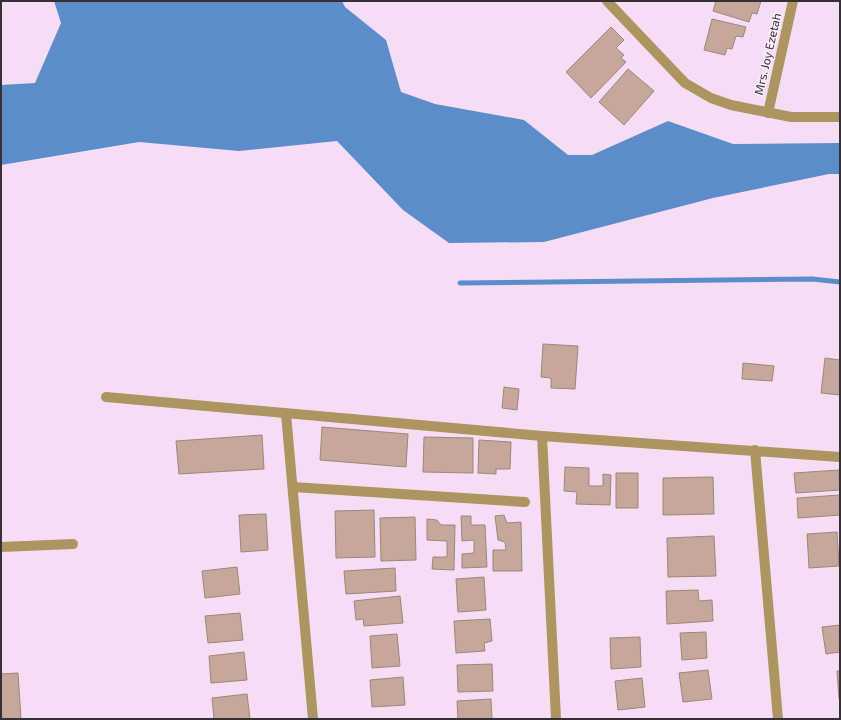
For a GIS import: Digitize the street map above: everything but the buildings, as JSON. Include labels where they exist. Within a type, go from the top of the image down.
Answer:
[{"type":"street","points":[[607,1],[685,83],[711,98],[731,105],[791,117],[840,118]]},
{"type":"street","name":"Mrs. Joy Ezetah","points":[[768,113],[793,1]]},
{"type":"street","points":[[106,397],[542,436],[840,456]]},
{"type":"street","points":[[286,414],[313,719]]},
{"type":"street","points":[[542,436],[556,719]]},
{"type":"street","points":[[755,450],[778,719]]},
{"type":"street","points":[[293,488],[524,502]]},
{"type":"street","points":[[1,547],[73,544]]},
{"type":"water","points":[[54,1],[342,1],[345,7],[386,40],[401,92],[435,104],[524,120],[568,155],[592,155],[668,121],[733,144],[840,143],[840,174],[829,174],[713,198],[544,242],[449,243],[403,210],[337,141],[239,151],[139,142],[1,165],[1,85],[35,83],[61,23]]},
{"type":"waterway","points":[[460,283],[812,279],[840,282]]}]
